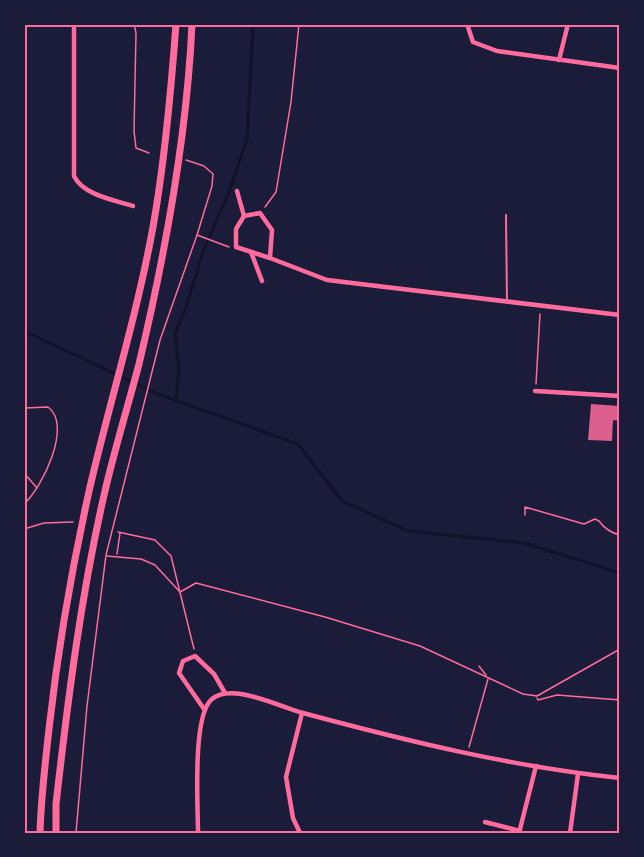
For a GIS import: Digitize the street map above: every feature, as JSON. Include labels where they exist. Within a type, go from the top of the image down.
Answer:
[{"type":"highway","points":[[40,833],[49,728],[64,616],[91,485],[123,360],[153,227],[171,103],[176,24]]},
{"type":"highway","points":[[56,833],[57,793],[80,618],[105,488],[139,362],[168,227],[190,69],[192,24]]},
{"type":"street","points":[[74,24],[74,176],[78,183],[86,189],[133,206]]},
{"type":"street","points":[[467,24],[472,42],[497,51],[620,68]]},
{"type":"street","points":[[559,60],[568,24]]},
{"type":"street","points":[[237,192],[244,216]]},
{"type":"street","points":[[270,258],[272,230],[260,213],[244,216],[236,229],[236,248],[270,258],[327,280],[620,315]]},
{"type":"street","points":[[251,252],[262,281]]},
{"type":"street","points":[[536,391],[620,396]]},
{"type":"street","points":[[204,709],[179,673],[183,661],[195,656],[214,674],[225,693]]},
{"type":"street","points":[[198,833],[199,735],[204,709],[212,699],[225,693],[237,693],[302,713],[468,753],[578,774],[620,778]]},
{"type":"street","points":[[300,833],[293,818],[286,777],[302,713]]},
{"type":"street","points":[[485,822],[519,832],[536,766]]},
{"type":"street","points":[[570,833],[578,774]]},
{"type":"lane","points":[[506,215],[507,303]]},
{"type":"path","points":[[134,24],[136,33],[134,131],[136,148],[149,153]]},
{"type":"path","points":[[260,213],[276,192],[291,102],[299,24]]},
{"type":"path","points":[[76,833],[87,706],[106,555],[153,366],[212,186],[213,174],[204,166],[185,160]]},
{"type":"path","points":[[197,235],[236,248]]},
{"type":"path","points":[[536,391],[540,307]]},
{"type":"path","points":[[24,408],[48,407],[53,411],[58,424],[45,475],[38,489],[24,504]]},
{"type":"path","points":[[24,473],[38,489]]},
{"type":"path","points":[[525,515],[525,507],[585,524],[595,519],[614,534],[620,535]]},
{"type":"path","points":[[24,529],[45,523],[74,522]]},
{"type":"path","points":[[117,555],[119,532],[155,540],[171,556],[195,656]]},
{"type":"path","points":[[106,555],[141,559],[155,565],[180,592]]},
{"type":"path","points":[[180,592],[196,583],[325,617],[420,646],[524,694],[537,696],[620,649]]},
{"type":"path","points":[[468,753],[488,681],[479,666]]},
{"type":"path","points":[[537,696],[538,700],[557,695],[620,700]]},
{"type":"building","points":[[591,404],[620,406],[620,421],[613,420],[612,441],[588,440]]},
{"type":"waterway","points":[[176,400],[179,368],[175,333],[186,307],[203,252],[229,192],[247,139],[253,24]]},
{"type":"waterway","points":[[24,331],[158,394],[298,444],[342,501],[408,531],[524,543],[620,573]]}]
